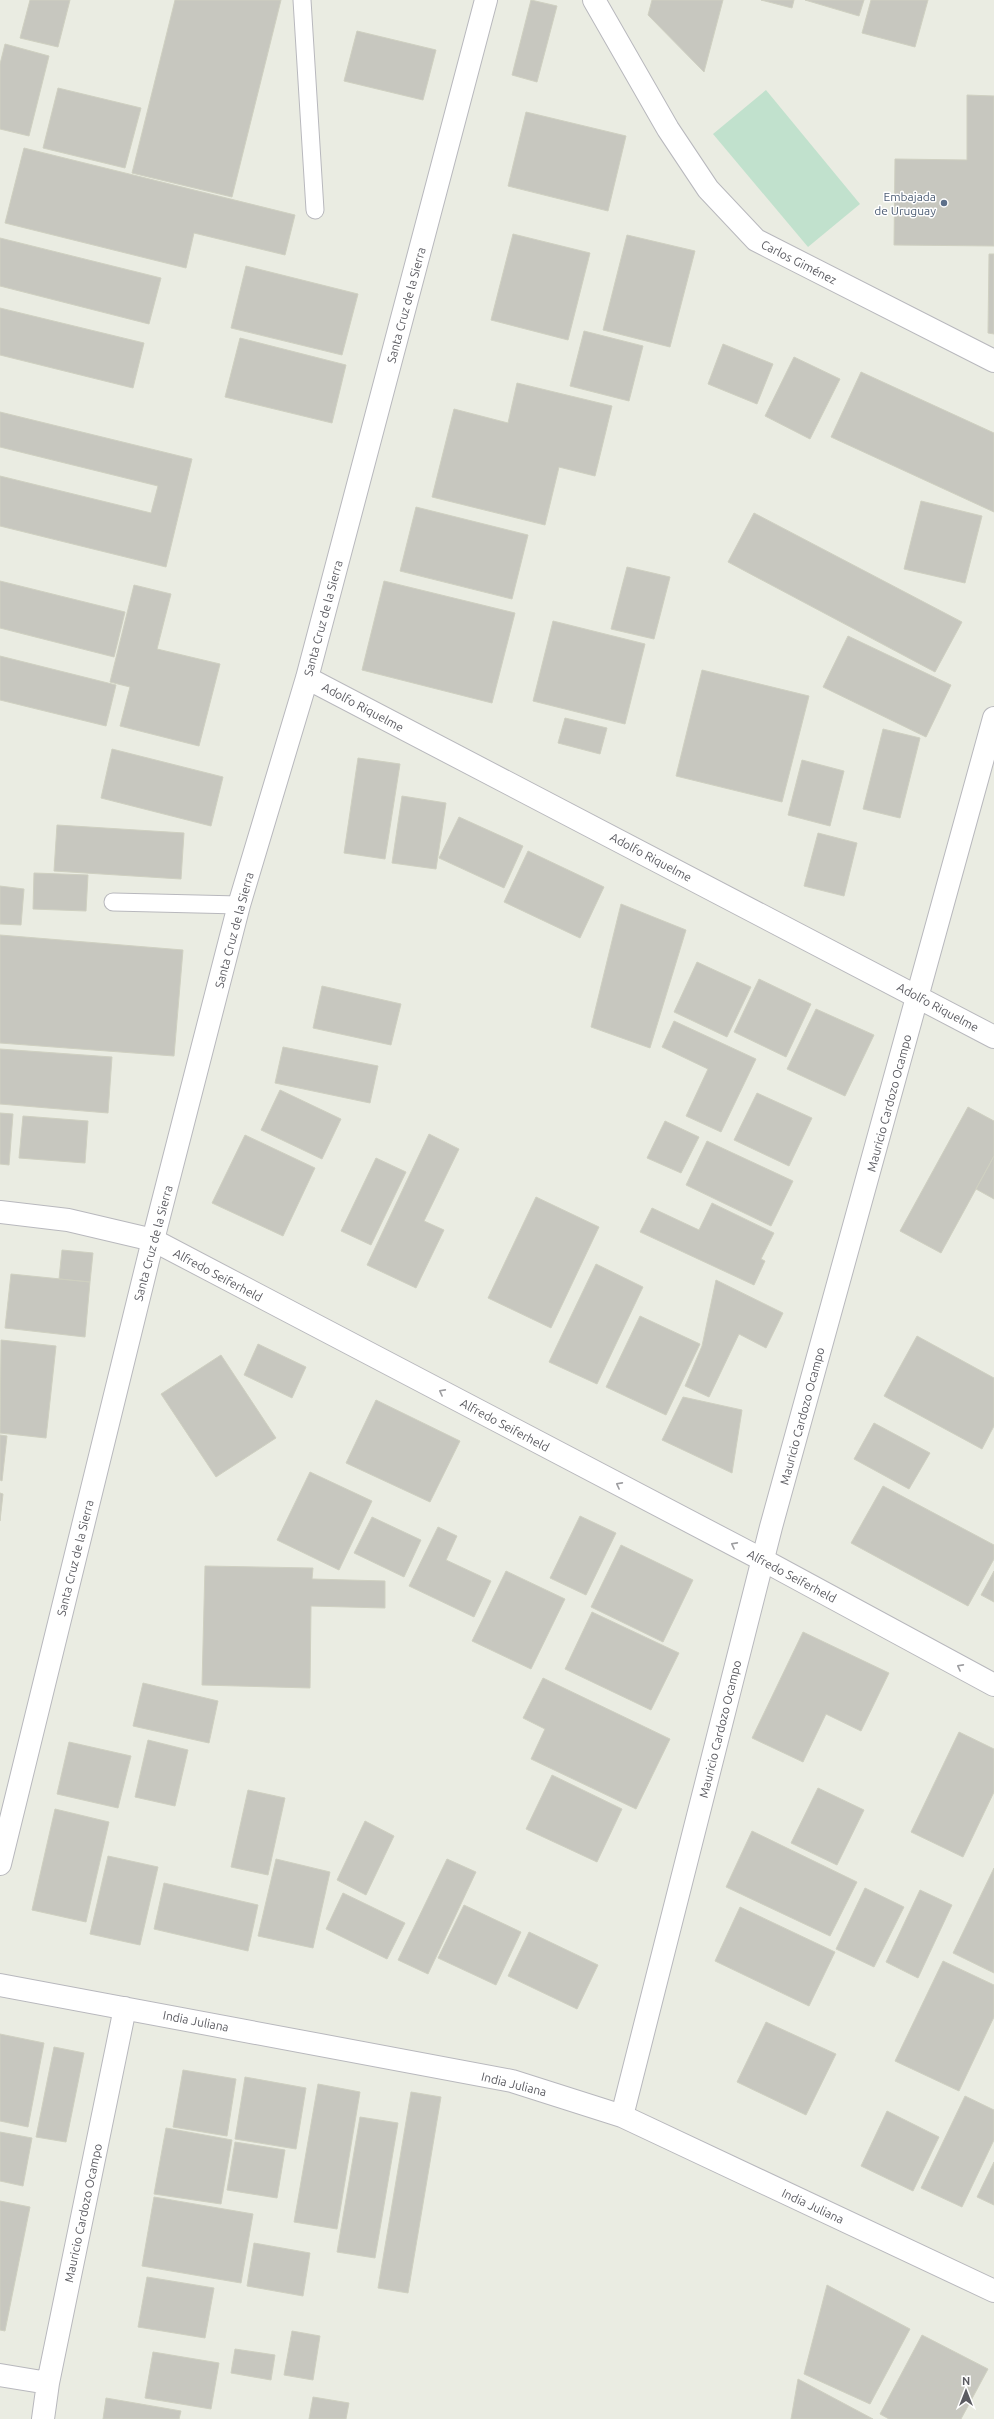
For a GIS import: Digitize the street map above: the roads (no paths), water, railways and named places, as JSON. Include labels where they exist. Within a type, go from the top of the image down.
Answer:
[{"type":"street","name":"Santa Cruz de la Sierra","points":[[0,1864],[153,1240],[239,906],[307,678],[486,0]]},
{"type":"street","name":"Carlos Giménez","points":[[594,0],[668,129],[708,189],[756,240],[994,360]]},
{"type":"street","name":"Adolfo Riquelme","points":[[307,678],[994,1037]]},
{"type":"street","name":"Mauricio Cardozo Ocampo","points":[[622,2116],[763,1560],[994,718]]},
{"type":"street","name":"Alfredo Seiferheld","points":[[0,1212],[68,1220],[153,1240],[763,1560],[994,1685]]},
{"type":"street","name":"India Juliana","points":[[0,1985],[512,2081],[622,2116],[994,2291]]},
{"type":"street","name":"Mauricio Cardozo Ocampo","points":[[43,2419],[48,2383],[125,2008]]},
{"type":"street","points":[[0,2375],[48,2383]]},
{"type":"lane","points":[[302,0],[315,210]]},
{"type":"lane","points":[[113,902],[239,906]]},
{"type":"place","name":"Embajada de Uruguay","points":[[944,203]]}]
